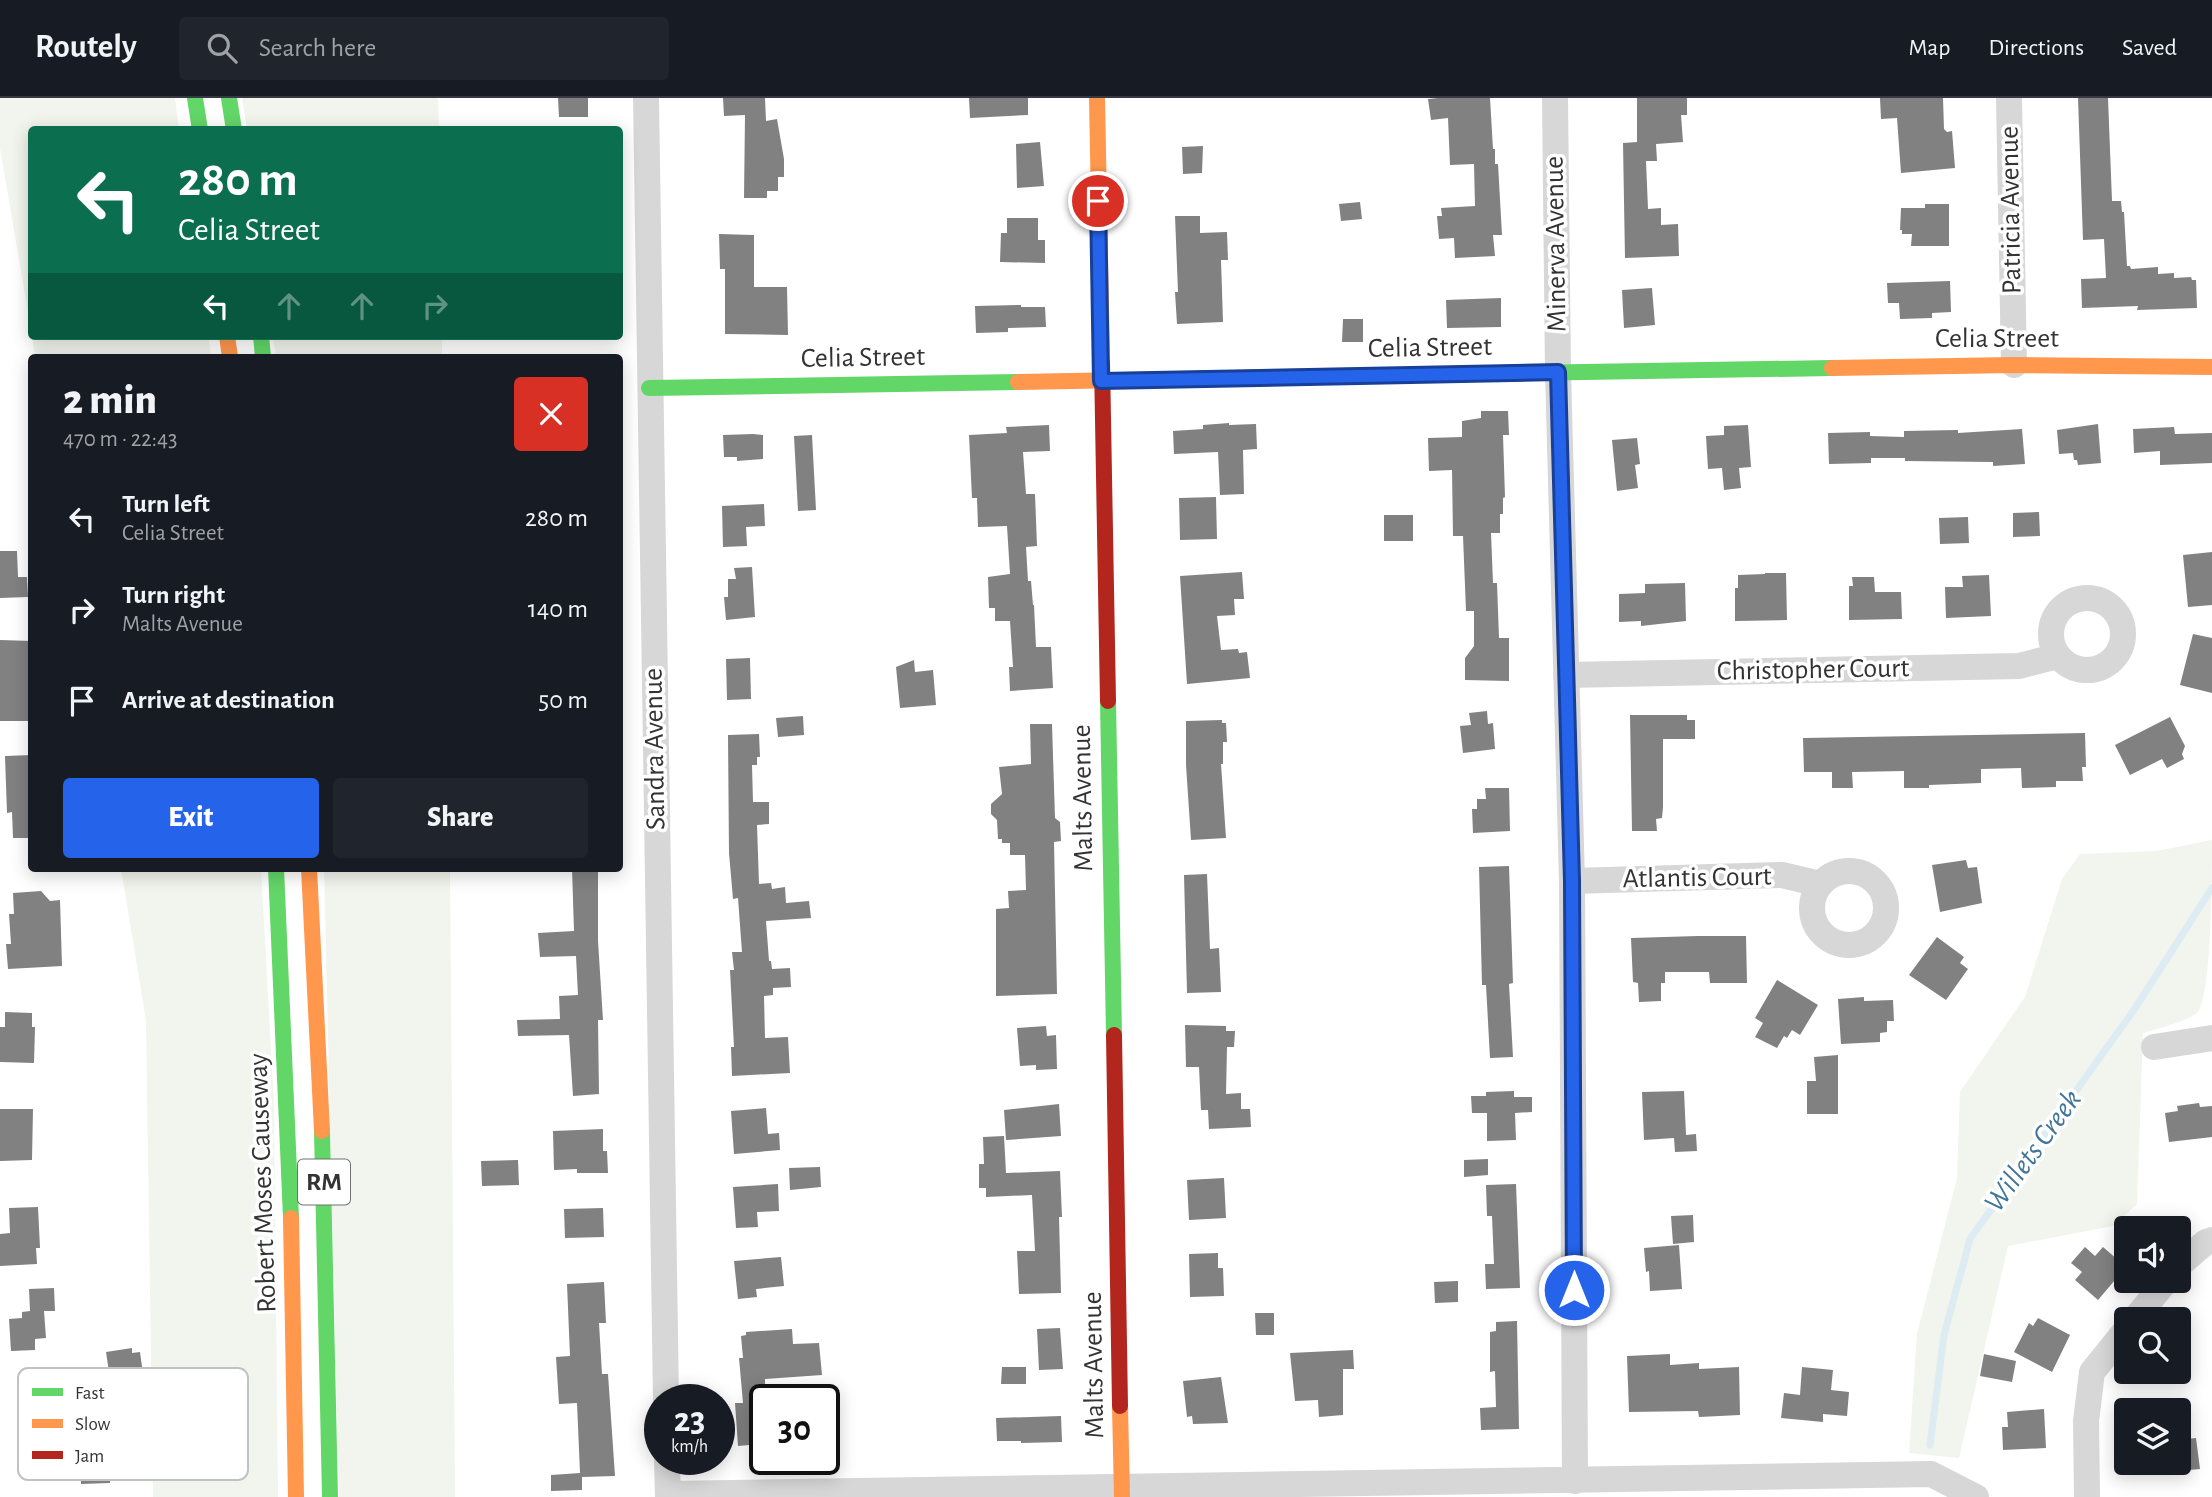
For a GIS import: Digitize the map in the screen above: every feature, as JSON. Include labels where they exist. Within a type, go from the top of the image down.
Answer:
[{"type":"main road","points":[[195,98],[199,126]]},
{"type":"main road","points":[[229,98],[233,126]]},
{"type":"main road","name":"Malts Avenue","points":[[1097,98],[1122,1492]]},
{"type":"main road","name":"Celia Street","points":[[649,388],[2014,365],[2212,367]]},
{"type":"main road","name":"Robert Moses Causeway","points":[[276,872],[290,1154],[296,1497]]},
{"type":"main road","name":"RM","points":[[309,872],[325,1207],[330,1497]]},
{"type":"street","name":"Sandra Avenue","points":[[646,98],[666,1384]]},
{"type":"street","name":"Minerva Avenue","points":[[1555,98],[1558,372],[1572,881],[1575,1481]]},
{"type":"street","name":"Patricia Avenue","points":[[2009,98],[2014,365]]},
{"type":"street","name":"Christopher Court","points":[[1566,675],[2019,666],[2058,656]]},
{"type":"street","name":"Atlantis Court","points":[[1572,881],[1782,876],[1820,884]]},
{"type":"street","points":[[2154,1047],[2212,1038]]},
{"type":"street","points":[[2191,1255],[2212,1240]]},
{"type":"street","points":[[2145,1307],[2156,1293]]},
{"type":"street","points":[[2087,1497],[2086,1421],[2092,1372],[2114,1344]]},
{"type":"street","points":[[667,1475],[668,1496],[1122,1492],[1931,1474],[1976,1497]]},
{"type":"shaded area","points":[[0,98],[175,98],[179,126],[28,126],[28,312],[0,148]]},
{"type":"shaded area","points":[[242,98],[438,98],[439,126],[247,126]]},
{"type":"shaded area","points":[[33,340],[209,340],[211,354],[35,354]]},
{"type":"shaded area","points":[[274,340],[442,340],[442,354],[276,354]]},
{"type":"shaded area","points":[[2212,840],[2210,930],[2206,981],[2198,1012],[2187,1019],[2143,1033],[2137,1204],[2124,1216],[2114,1216],[2113,1226],[2008,1246],[1959,1458],[1909,1453],[1917,1334],[1957,1178],[1960,1092],[2025,997],[2062,879],[2080,854],[2157,851]]},
{"type":"shaded area","points":[[122,872],[261,872],[274,1105],[278,1497],[153,1497],[153,1480],[248,1480],[248,1368],[151,1368],[146,1020]]},
{"type":"shaded area","points":[[324,872],[450,872],[455,1497],[339,1497]]},
{"type":"building","points":[[558,98],[588,98],[588,117],[559,117]]},
{"type":"building","points":[[723,98],[765,98],[766,121],[777,119],[784,159],[784,177],[778,177],[778,191],[767,191],[767,198],[744,198],[745,115],[724,116]]},
{"type":"building","points":[[969,98],[1028,98],[1028,115],[970,118]]},
{"type":"building","points":[[1490,98],[1493,149],[1495,164],[1498,164],[1502,235],[1493,235],[1495,256],[1455,258],[1454,238],[1439,239],[1437,216],[1442,216],[1441,208],[1475,206],[1474,164],[1450,165],[1448,118],[1431,120],[1428,99]]},
{"type":"building","points":[[1637,98],[1687,98],[1687,115],[1681,115],[1683,142],[1656,144],[1657,161],[1646,161],[1648,209],[1661,208],[1661,225],[1678,224],[1679,256],[1625,258],[1623,143],[1637,142]]},
{"type":"building","points":[[1880,98],[1943,98],[1944,129],[1947,132],[1952,131],[1955,168],[1901,173],[1897,118],[1881,119]]},
{"type":"building","points":[[2078,98],[2108,98],[2112,201],[2121,201],[2124,212],[2127,266],[2131,269],[2158,267],[2158,274],[2174,273],[2174,278],[2191,277],[2196,280],[2197,308],[2082,308],[2081,279],[2106,278],[2104,239],[2083,240]]},
{"type":"building","points":[[1040,142],[1044,186],[1017,188],[1016,144]]},
{"type":"building","points":[[1203,146],[1202,173],[1183,174],[1182,147]]},
{"type":"building","points":[[1360,202],[1362,219],[1341,221],[1339,204]]},
{"type":"building","points":[[1925,204],[1949,204],[1949,246],[1911,246],[1912,234],[1902,234],[1901,208],[1925,208]]},
{"type":"building","points":[[1175,216],[1200,216],[1200,233],[1227,232],[1228,260],[1221,260],[1223,322],[1177,324]]},
{"type":"building","points":[[1007,218],[1038,218],[1038,240],[1045,240],[1045,263],[1000,262],[1001,233],[1007,233]]},
{"type":"building","points":[[719,234],[754,235],[754,287],[787,287],[788,335],[725,334],[725,269],[720,269]]},
{"type":"building","points":[[1950,281],[1951,312],[1932,313],[1932,318],[1900,319],[1899,303],[1888,303],[1887,283]]},
{"type":"building","points":[[1652,288],[1655,325],[1624,328],[1622,290]]},
{"type":"building","points":[[1501,298],[1501,327],[1447,328],[1446,300]]},
{"type":"building","points":[[975,306],[1045,307],[1046,327],[1008,328],[1008,332],[976,333]]},
{"type":"building","points":[[1343,319],[1363,319],[1363,342],[1342,342]]},
{"type":"building","points":[[1481,411],[1508,411],[1509,435],[1503,435],[1503,514],[1500,514],[1500,533],[1491,533],[1493,583],[1497,583],[1499,638],[1509,638],[1509,681],[1465,680],[1465,658],[1474,646],[1474,611],[1466,611],[1463,536],[1453,536],[1452,470],[1429,471],[1428,438],[1462,437],[1462,421],[1481,418]]},
{"type":"building","points":[[1256,424],[1257,449],[1243,450],[1244,494],[1220,495],[1218,452],[1174,454],[1173,431],[1203,429],[1203,425]]},
{"type":"building","points":[[2098,424],[2101,463],[2078,465],[2073,453],[2059,454],[2057,430]]},
{"type":"building","points":[[1049,425],[1050,451],[1023,452],[1026,494],[1035,494],[1037,546],[1026,547],[1028,581],[1031,581],[1034,605],[1036,647],[1051,647],[1053,688],[1010,691],[1009,667],[1013,667],[1010,621],[995,621],[995,608],[989,608],[988,577],[1010,574],[1007,526],[978,527],[977,498],[972,498],[969,435],[1007,433],[1006,427]]},
{"type":"building","points":[[1748,425],[1751,467],[1739,468],[1741,488],[1724,490],[1722,468],[1708,469],[1706,436],[1724,435],[1724,426]]},
{"type":"building","points":[[2174,427],[2175,434],[2212,433],[2212,463],[2160,465],[2160,451],[2134,453],[2133,429]]},
{"type":"building","points":[[2022,429],[2025,464],[1993,466],[1993,462],[1871,458],[1871,463],[1829,464],[1828,433],[1870,432],[1870,436],[1904,437],[1904,431],[1958,430],[1958,433]]},
{"type":"building","points":[[723,435],[763,435],[763,459],[737,461],[737,457],[724,457]]},
{"type":"building","points":[[812,435],[816,510],[798,511],[794,436]]},
{"type":"building","points":[[1637,438],[1640,464],[1635,465],[1638,488],[1617,491],[1612,440]]},
{"type":"building","points":[[1216,497],[1217,539],[1180,540],[1179,498]]},
{"type":"building","points":[[764,504],[765,526],[746,527],[747,546],[723,547],[722,506]]},
{"type":"building","points":[[2039,512],[2040,536],[2013,537],[2013,513]]},
{"type":"building","points":[[1384,515],[1413,515],[1413,541],[1384,541]]},
{"type":"building","points":[[1968,517],[1969,543],[1940,544],[1939,518]]},
{"type":"building","points":[[0,551],[17,551],[18,577],[27,577],[28,597],[0,598]]},
{"type":"building","points":[[2212,552],[2212,605],[2188,607],[2183,555]]},
{"type":"building","points":[[752,567],[755,617],[726,620],[724,597],[728,597],[728,579],[736,579],[734,568]]},
{"type":"building","points":[[1242,572],[1244,599],[1234,599],[1235,615],[1217,616],[1221,650],[1238,649],[1239,653],[1247,652],[1250,678],[1187,684],[1180,576]]},
{"type":"building","points":[[1786,573],[1787,620],[1735,621],[1735,588],[1738,588],[1738,575]]},
{"type":"building","points":[[1989,575],[1991,616],[1946,618],[1945,587],[1963,587],[1962,576]]},
{"type":"building","points":[[1852,577],[1874,577],[1875,592],[1901,592],[1902,619],[1849,620],[1849,586],[1853,586]]},
{"type":"building","points":[[1685,583],[1686,621],[1641,626],[1641,621],[1619,622],[1619,594],[1645,593],[1645,584]]},
{"type":"building","points":[[2193,634],[2212,638],[2212,693],[2180,685]]},
{"type":"building","points":[[0,640],[28,641],[28,721],[0,721]]},
{"type":"building","points":[[750,658],[751,699],[727,700],[726,659]]},
{"type":"building","points":[[914,660],[915,672],[933,670],[936,705],[900,708],[896,667]]},
{"type":"building","points":[[1487,711],[1488,724],[1493,723],[1495,749],[1463,753],[1460,726],[1471,725],[1469,713]]},
{"type":"building","points":[[1630,715],[1687,715],[1687,720],[1695,720],[1695,739],[1663,739],[1663,807],[1662,818],[1656,819],[1657,831],[1632,831]]},
{"type":"building","points":[[803,716],[804,735],[778,737],[776,718]]},
{"type":"building","points":[[2170,717],[2185,746],[2182,754],[2184,759],[2167,768],[2162,759],[2130,775],[2115,745]]},
{"type":"building","points":[[1222,720],[1222,723],[1226,723],[1227,742],[1223,742],[1221,764],[1226,838],[1191,840],[1186,721]]},
{"type":"building","points":[[1030,724],[1052,724],[1055,818],[1060,822],[1061,841],[1054,842],[1057,994],[996,996],[996,909],[1009,908],[1008,891],[1026,890],[1025,855],[1010,855],[1010,843],[1002,843],[1002,839],[998,839],[997,820],[991,814],[991,804],[1002,794],[999,767],[1031,764]]},
{"type":"building","points":[[2085,733],[2086,767],[2082,767],[2083,781],[2056,781],[2056,787],[2022,788],[2021,768],[1981,769],[1981,783],[1929,785],[1929,788],[1904,788],[1904,771],[1852,772],[1853,788],[1832,788],[1832,772],[1804,772],[1803,738]]},
{"type":"building","points":[[759,734],[760,757],[757,757],[757,765],[752,765],[753,802],[769,802],[769,824],[757,825],[759,884],[771,883],[772,889],[785,887],[786,903],[809,901],[811,918],[766,921],[772,969],[790,968],[791,987],[773,988],[773,995],[764,996],[765,1038],[788,1037],[790,1073],[732,1076],[731,1047],[734,1047],[730,970],[734,970],[732,952],[742,952],[738,898],[733,899],[729,853],[728,735]]},
{"type":"building","points":[[28,755],[28,838],[13,838],[12,812],[7,813],[5,756]]},
{"type":"building","points":[[1485,788],[1509,788],[1510,831],[1473,833],[1472,809],[1477,809],[1477,799],[1486,799]]},
{"type":"building","points":[[1966,860],[1968,868],[1977,867],[1982,903],[1940,912],[1932,865]]},
{"type":"building","points":[[1509,866],[1513,983],[1509,984],[1513,1057],[1490,1058],[1486,985],[1482,985],[1479,867]]},
{"type":"building","points":[[572,872],[598,872],[598,941],[603,1020],[598,1020],[599,1094],[573,1096],[569,1035],[518,1036],[517,1020],[560,1019],[559,996],[578,995],[576,956],[540,957],[538,933],[574,931]]},
{"type":"building","points":[[1207,874],[1210,949],[1219,948],[1221,992],[1187,993],[1184,875]]},
{"type":"building","points":[[41,891],[50,901],[60,900],[62,966],[8,969],[6,944],[11,944],[9,914],[14,914],[13,893]]},
{"type":"building","points":[[1746,936],[1747,983],[1710,983],[1709,972],[1665,972],[1665,983],[1661,983],[1661,1001],[1639,1002],[1638,983],[1633,982],[1631,938]]},
{"type":"building","points":[[1937,937],[1964,957],[1960,963],[1968,969],[1946,1000],[1909,975]]},
{"type":"building","points":[[1777,980],[1818,1005],[1800,1035],[1792,1030],[1787,1038],[1784,1036],[1777,1048],[1755,1037],[1763,1023],[1755,1018]]},
{"type":"building","points":[[1864,997],[1864,1001],[1893,1000],[1894,1021],[1887,1021],[1887,1032],[1880,1033],[1880,1042],[1841,1044],[1838,999]]},
{"type":"building","points":[[5,1012],[32,1013],[32,1027],[35,1027],[34,1063],[0,1062],[0,1027],[5,1027]]},
{"type":"building","points":[[1185,1025],[1226,1026],[1226,1031],[1235,1031],[1234,1047],[1227,1047],[1226,1094],[1241,1093],[1241,1109],[1250,1109],[1251,1127],[1209,1129],[1208,1110],[1201,1110],[1199,1067],[1186,1067]]},
{"type":"building","points":[[1046,1026],[1047,1036],[1056,1035],[1057,1069],[1036,1070],[1036,1065],[1020,1066],[1017,1028]]},
{"type":"building","points":[[1838,1055],[1838,1114],[1807,1114],[1807,1081],[1816,1081],[1814,1057]]},
{"type":"building","points":[[1514,1091],[1514,1097],[1532,1097],[1532,1112],[1515,1113],[1516,1140],[1487,1141],[1487,1113],[1472,1113],[1471,1096],[1486,1096],[1486,1092]]},
{"type":"building","points":[[1684,1091],[1686,1135],[1696,1134],[1697,1151],[1675,1152],[1674,1138],[1644,1140],[1642,1092]]},
{"type":"building","points":[[2199,1103],[2200,1107],[2212,1106],[2212,1137],[2169,1142],[2165,1113],[2178,1111],[2177,1106]]},
{"type":"building","points":[[1059,1104],[1061,1136],[1006,1140],[1004,1110]]},
{"type":"building","points":[[766,1108],[768,1134],[779,1133],[780,1150],[734,1154],[731,1111]]},
{"type":"building","points":[[0,1109],[33,1109],[32,1160],[0,1161]]},
{"type":"building","points":[[603,1129],[603,1151],[607,1151],[608,1173],[577,1173],[577,1169],[554,1170],[553,1131]]},
{"type":"building","points":[[1004,1136],[1006,1173],[1060,1171],[1061,1293],[1019,1294],[1017,1251],[1035,1251],[1032,1195],[986,1197],[986,1188],[979,1188],[979,1164],[984,1164],[983,1137]]},
{"type":"building","points":[[1488,1159],[1488,1175],[1464,1177],[1464,1160]]},
{"type":"building","points":[[518,1160],[519,1185],[482,1186],[481,1161]]},
{"type":"building","points":[[820,1167],[821,1187],[790,1190],[789,1168]]},
{"type":"building","points":[[1224,1178],[1226,1218],[1189,1220],[1187,1180]]},
{"type":"building","points":[[778,1184],[779,1211],[757,1212],[758,1227],[736,1228],[733,1187]]},
{"type":"building","points":[[1516,1184],[1520,1288],[1486,1289],[1485,1264],[1494,1264],[1492,1216],[1487,1216],[1486,1185]]},
{"type":"building","points":[[38,1207],[40,1248],[36,1248],[37,1264],[0,1266],[0,1234],[10,1233],[9,1208]]},
{"type":"building","points":[[603,1208],[604,1237],[565,1238],[564,1209]]},
{"type":"building","points":[[1693,1215],[1694,1242],[1673,1244],[1671,1216]]},
{"type":"building","points":[[1679,1245],[1682,1289],[1650,1291],[1644,1248]]},
{"type":"building","points":[[2085,1247],[2095,1256],[2103,1247],[2114,1257],[2114,1281],[2098,1300],[2075,1280],[2082,1272],[2071,1263]]},
{"type":"building","points":[[1218,1253],[1218,1268],[1223,1268],[1224,1296],[1190,1297],[1189,1254]]},
{"type":"building","points":[[781,1257],[784,1286],[756,1289],[757,1297],[738,1299],[734,1261]]},
{"type":"building","points":[[1458,1281],[1458,1302],[1435,1303],[1434,1282]]},
{"type":"building","points":[[604,1282],[606,1323],[599,1323],[602,1374],[608,1374],[615,1476],[582,1477],[582,1490],[551,1491],[551,1475],[580,1473],[577,1403],[559,1404],[556,1357],[570,1356],[567,1284]]},
{"type":"building","points":[[54,1288],[55,1311],[44,1311],[46,1338],[35,1339],[35,1350],[11,1351],[9,1319],[22,1318],[22,1312],[30,1311],[29,1289]]},
{"type":"building","points":[[1255,1313],[1274,1313],[1274,1335],[1256,1335]]},
{"type":"building","points":[[2038,1318],[2070,1335],[2052,1372],[2014,1352],[2029,1323],[2033,1326]]},
{"type":"building","points":[[1517,1321],[1519,1429],[1481,1430],[1480,1408],[1496,1407],[1495,1371],[1490,1372],[1490,1332],[1496,1331],[1496,1322]]},
{"type":"building","points":[[1060,1328],[1063,1369],[1039,1370],[1037,1329]]},
{"type":"building","points":[[792,1329],[793,1344],[819,1343],[822,1375],[765,1379],[765,1384],[749,1384],[749,1445],[738,1446],[735,1403],[743,1403],[739,1358],[743,1358],[741,1336],[746,1335],[746,1332]]},
{"type":"building","points":[[132,1348],[132,1353],[140,1352],[142,1368],[108,1368],[106,1352]]},
{"type":"building","points":[[1353,1350],[1354,1369],[1343,1369],[1343,1415],[1319,1417],[1318,1400],[1295,1401],[1290,1353]]},
{"type":"building","points":[[1670,1354],[1670,1365],[1699,1363],[1699,1369],[1739,1367],[1740,1415],[1699,1417],[1698,1411],[1629,1412],[1627,1356]]},
{"type":"building","points":[[1984,1354],[2016,1361],[2012,1382],[1980,1376]]},
{"type":"building","points":[[1002,1367],[1026,1367],[1026,1384],[1001,1384]]},
{"type":"building","points":[[1802,1367],[1833,1370],[1831,1390],[1849,1392],[1847,1416],[1823,1414],[1823,1422],[1781,1418],[1784,1393],[1800,1395]]},
{"type":"building","points":[[1221,1377],[1228,1423],[1193,1424],[1192,1416],[1187,1417],[1183,1381]]},
{"type":"building","points":[[2044,1409],[2046,1448],[2003,1450],[2002,1427],[2008,1427],[2007,1412]]},
{"type":"building","points":[[1061,1416],[1062,1442],[997,1441],[996,1418]]},
{"type":"building","points":[[2196,1438],[2200,1469],[2191,1470],[2191,1439]]},
{"type":"building","points":[[81,1480],[110,1480],[110,1483],[81,1484]]},
{"type":"waterway","name":"Willets Creek","points":[[1930,1445],[1944,1335],[1970,1239],[2136,1007],[2212,888]]},
{"type":"traffic: fast","points":[[195,98],[199,126]]},
{"type":"traffic: fast","points":[[229,98],[233,126]]},
{"type":"traffic: fast","points":[[261,340],[263,354]]},
{"type":"traffic: fast","points":[[1340,376],[1832,368]]},
{"type":"traffic: fast","points":[[649,388],[1018,382]]},
{"type":"traffic: fast","points":[[1108,701],[1114,1035]]},
{"type":"traffic: fast","points":[[276,872],[291,1218]]},
{"type":"traffic: fast","points":[[322,1131],[330,1497]]},
{"type":"traffic: slow","points":[[1097,98],[1102,363]]},
{"type":"traffic: slow","points":[[228,340],[230,354]]},
{"type":"traffic: slow","points":[[1832,368],[2014,365],[2212,367]]},
{"type":"traffic: slow","points":[[1018,382],[1340,376]]},
{"type":"traffic: slow","points":[[309,872],[322,1131]]},
{"type":"traffic: slow","points":[[291,1218],[296,1497]]},
{"type":"traffic: slow","points":[[1120,1406],[1122,1497]]},
{"type":"traffic: jam","points":[[1102,363],[1108,701]]},
{"type":"traffic: jam","points":[[1114,1035],[1120,1406]]},
{"type":"route","points":[[1098,201],[1101,381],[1558,372],[1572,881],[1574,1290]]}]
